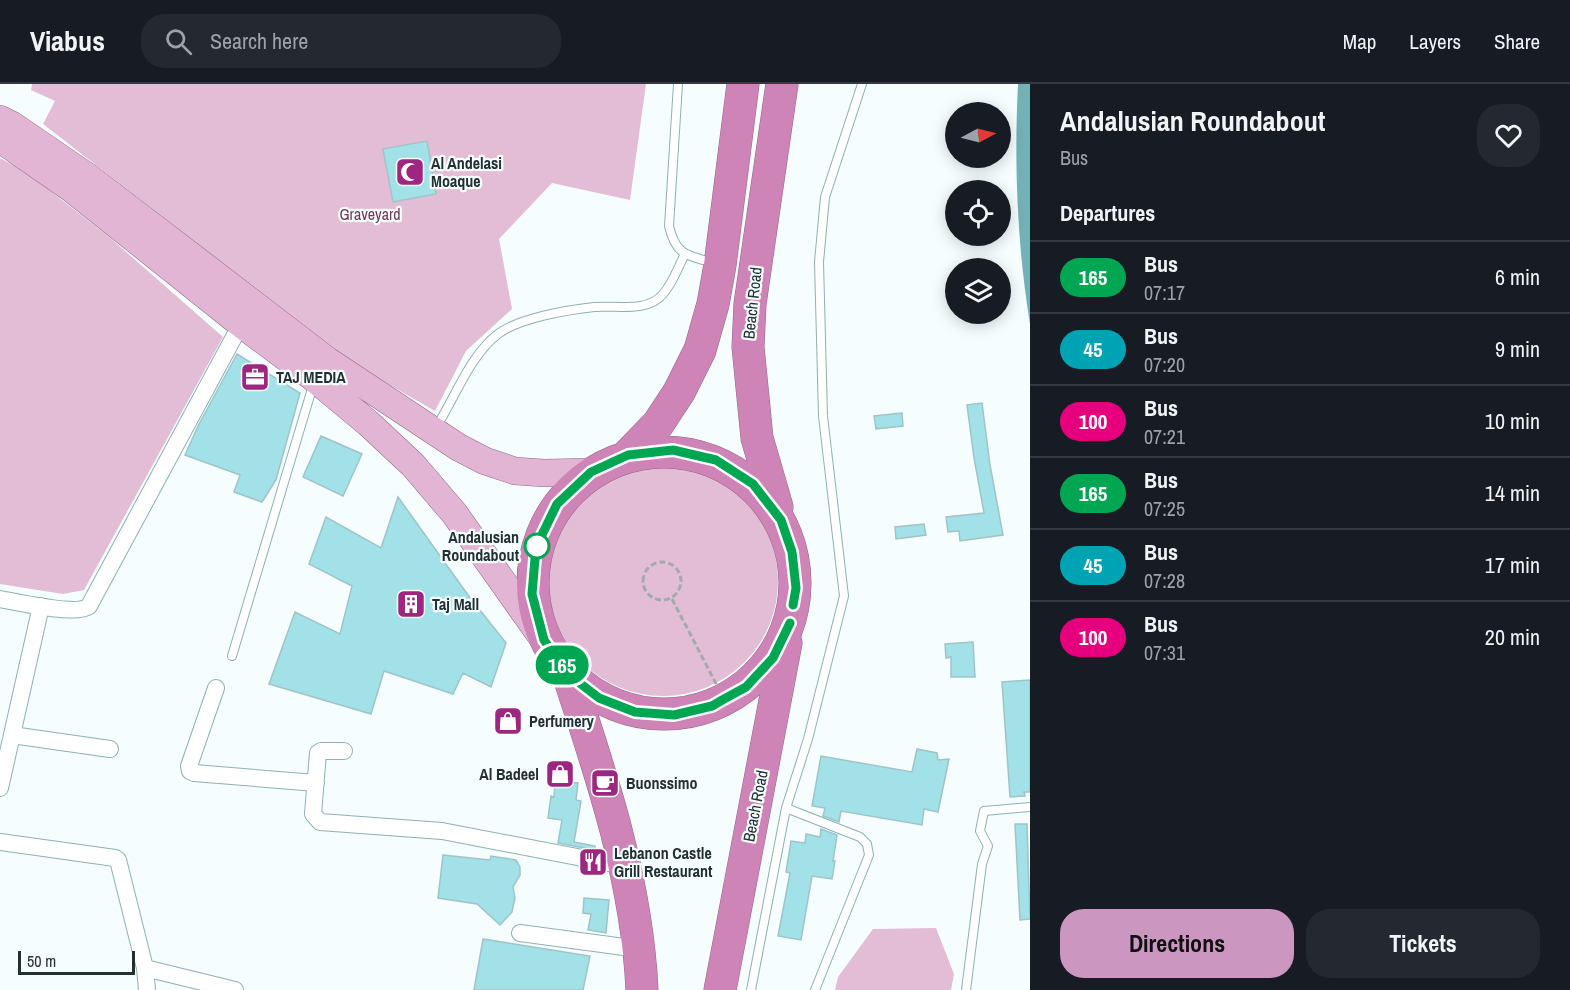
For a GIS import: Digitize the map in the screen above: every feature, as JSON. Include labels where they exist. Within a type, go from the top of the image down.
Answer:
[{"type":"highway","points":[[628,455],[658,424],[679,392],[700,350],[713,304],[720,265],[743,84]]},
{"type":"highway","name":"Beach Road","points":[[781,520],[757,438],[748,348],[750,304],[782,84]]},
{"type":"highway","points":[[673,450],[716,460],[753,484],[781,520],[792,552],[796,588],[790,623],[773,658],[746,687],[712,706],[674,715],[635,712],[599,698],[568,674],[544,640],[532,594],[536,547],[557,504],[591,472],[628,455],[673,450]]},
{"type":"highway","name":"Beach Road","points":[[720,990],[790,623]]},
{"type":"highway","points":[[568,674],[612,810],[635,913],[642,990]]},
{"type":"main road","points":[[0,119],[12,125],[241,324],[315,379],[368,423],[413,465],[454,513],[544,640]]},
{"type":"main road","points":[[0,139],[80,183],[328,361],[433,432],[485,461],[514,471],[591,472]]},
{"type":"street","points":[[0,599],[82,610],[89,606],[241,324]]},
{"type":"street","points":[[0,788],[40,606]]},
{"type":"street","points":[[216,688],[189,771],[316,783]]},
{"type":"street","points":[[12,735],[110,749]]},
{"type":"street","points":[[344,751],[318,753],[313,814],[320,822],[442,831],[624,866]]},
{"type":"street","points":[[0,842],[115,858],[119,864],[145,968],[147,990]]},
{"type":"street","points":[[520,933],[639,949]]},
{"type":"street","points":[[145,968],[235,990]]},
{"type":"lane","points":[[678,84],[669,226],[673,244],[685,254],[720,265]]},
{"type":"lane","points":[[751,990],[786,808],[808,739],[844,596],[823,416],[819,262],[825,196],[862,84]]},
{"type":"lane","points":[[433,432],[481,351],[497,334],[519,322],[532,319],[592,307],[631,307],[650,303],[663,295],[685,254]]},
{"type":"lane","points":[[232,656],[315,379]]},
{"type":"lane","points":[[966,990],[982,864],[988,846],[980,831],[984,811],[1030,807]]},
{"type":"lane","points":[[786,808],[860,837],[867,844],[869,855],[815,990]]},
{"type":"path","points":[[670,563],[679,572],[680,590],[672,598],[658,601],[652,598],[644,588],[644,575],[652,564],[670,563]]},
{"type":"path","points":[[672,598],[724,699]]},
{"type":"green space","name":"Graveyard","points":[[32,84],[646,84],[630,200],[552,183],[499,239],[512,309],[466,351],[435,411],[334,353],[252,286],[43,124],[55,101],[31,90]]},
{"type":"green space","points":[[0,158],[26,172],[108,236],[223,337],[84,590],[63,594],[0,584]]},
{"type":"green space","points":[[663,466],[685,468],[707,475],[727,485],[752,508],[759,517],[773,548],[778,581],[776,603],[769,625],[759,645],[736,670],[727,677],[696,691],[663,696],[641,694],[619,687],[599,677],[574,654],[567,645],[553,614],[548,581],[550,559],[557,537],[567,517],[590,492],[599,485],[630,471]]},
{"type":"green space","points":[[936,928],[954,974],[951,990],[835,990],[838,977],[873,929]]},
{"type":"water","points":[[1018,84],[1030,84],[1030,324],[1022,264],[1018,204],[1016,144]]},
{"type":"building","name":"Al Andelasi Moaque","points":[[427,141],[436,194],[393,202],[383,149]]},
{"type":"building","points":[[237,354],[300,393],[276,480],[262,502],[234,492],[240,475],[185,455]]},
{"type":"building","points":[[982,403],[990,465],[1003,535],[960,541],[959,531],[948,532],[946,517],[984,513],[967,405]]},
{"type":"building","points":[[902,413],[903,426],[876,429],[874,416]]},
{"type":"building","points":[[321,436],[362,454],[343,496],[303,477]]},
{"type":"building","name":"Taj Mall","points":[[398,497],[468,595],[506,643],[491,687],[463,673],[453,694],[384,671],[371,714],[269,684],[295,612],[340,634],[352,586],[309,564],[326,517],[381,548]]},
{"type":"building","points":[[924,524],[926,535],[896,539],[895,527]]},
{"type":"building","points":[[973,642],[975,677],[951,677],[951,657],[946,658],[945,644]]},
{"type":"building","points":[[1030,680],[1030,792],[1024,792],[1025,796],[1010,797],[1002,682]]},
{"type":"building","points":[[917,749],[937,753],[938,760],[949,759],[938,812],[924,809],[922,825],[841,811],[839,822],[823,816],[825,808],[812,806],[821,756],[912,772]]},
{"type":"building","points":[[555,781],[578,783],[576,800],[581,801],[574,842],[595,846],[595,850],[558,843],[562,820],[548,818],[551,796],[554,797]]},
{"type":"building","points":[[1015,824],[1027,824],[1030,919],[1020,920]]},
{"type":"building","points":[[821,829],[837,835],[832,879],[812,876],[801,940],[778,936],[790,873],[786,872],[791,841],[805,843],[806,834],[820,837]]},
{"type":"building","points":[[443,855],[490,860],[491,856],[516,860],[520,867],[520,875],[513,887],[515,898],[512,912],[500,925],[477,904],[438,898]]},
{"type":"building","points":[[584,898],[609,900],[606,933],[588,930],[591,914],[583,913]]},
{"type":"building","points":[[483,939],[590,956],[583,990],[474,990]]},
{"type":"bus line","name":"165","points":[[790,623],[773,658],[746,687],[712,706],[674,715],[635,712],[599,698],[568,674],[544,640],[532,594],[536,547],[557,504],[591,472],[628,455],[673,450],[716,460],[753,484],[781,520],[792,552],[796,588],[793,605]]},
{"type":"place","name":"Al Andelasi Moaque","points":[[410,172]]},
{"type":"place","name":"TAJ MEDIA","points":[[255,377]]},
{"type":"place","name":"Andalusian Roundabout","points":[[537,546]]},
{"type":"place","name":"Taj Mall","points":[[411,604]]},
{"type":"place","name":"Perfumery","points":[[508,721]]},
{"type":"place","name":"Al Badeel","points":[[560,774]]},
{"type":"place","name":"Buonssimo","points":[[605,783]]},
{"type":"place","name":"Lebanon Castle Grill Restaurant","points":[[593,862]]}]
